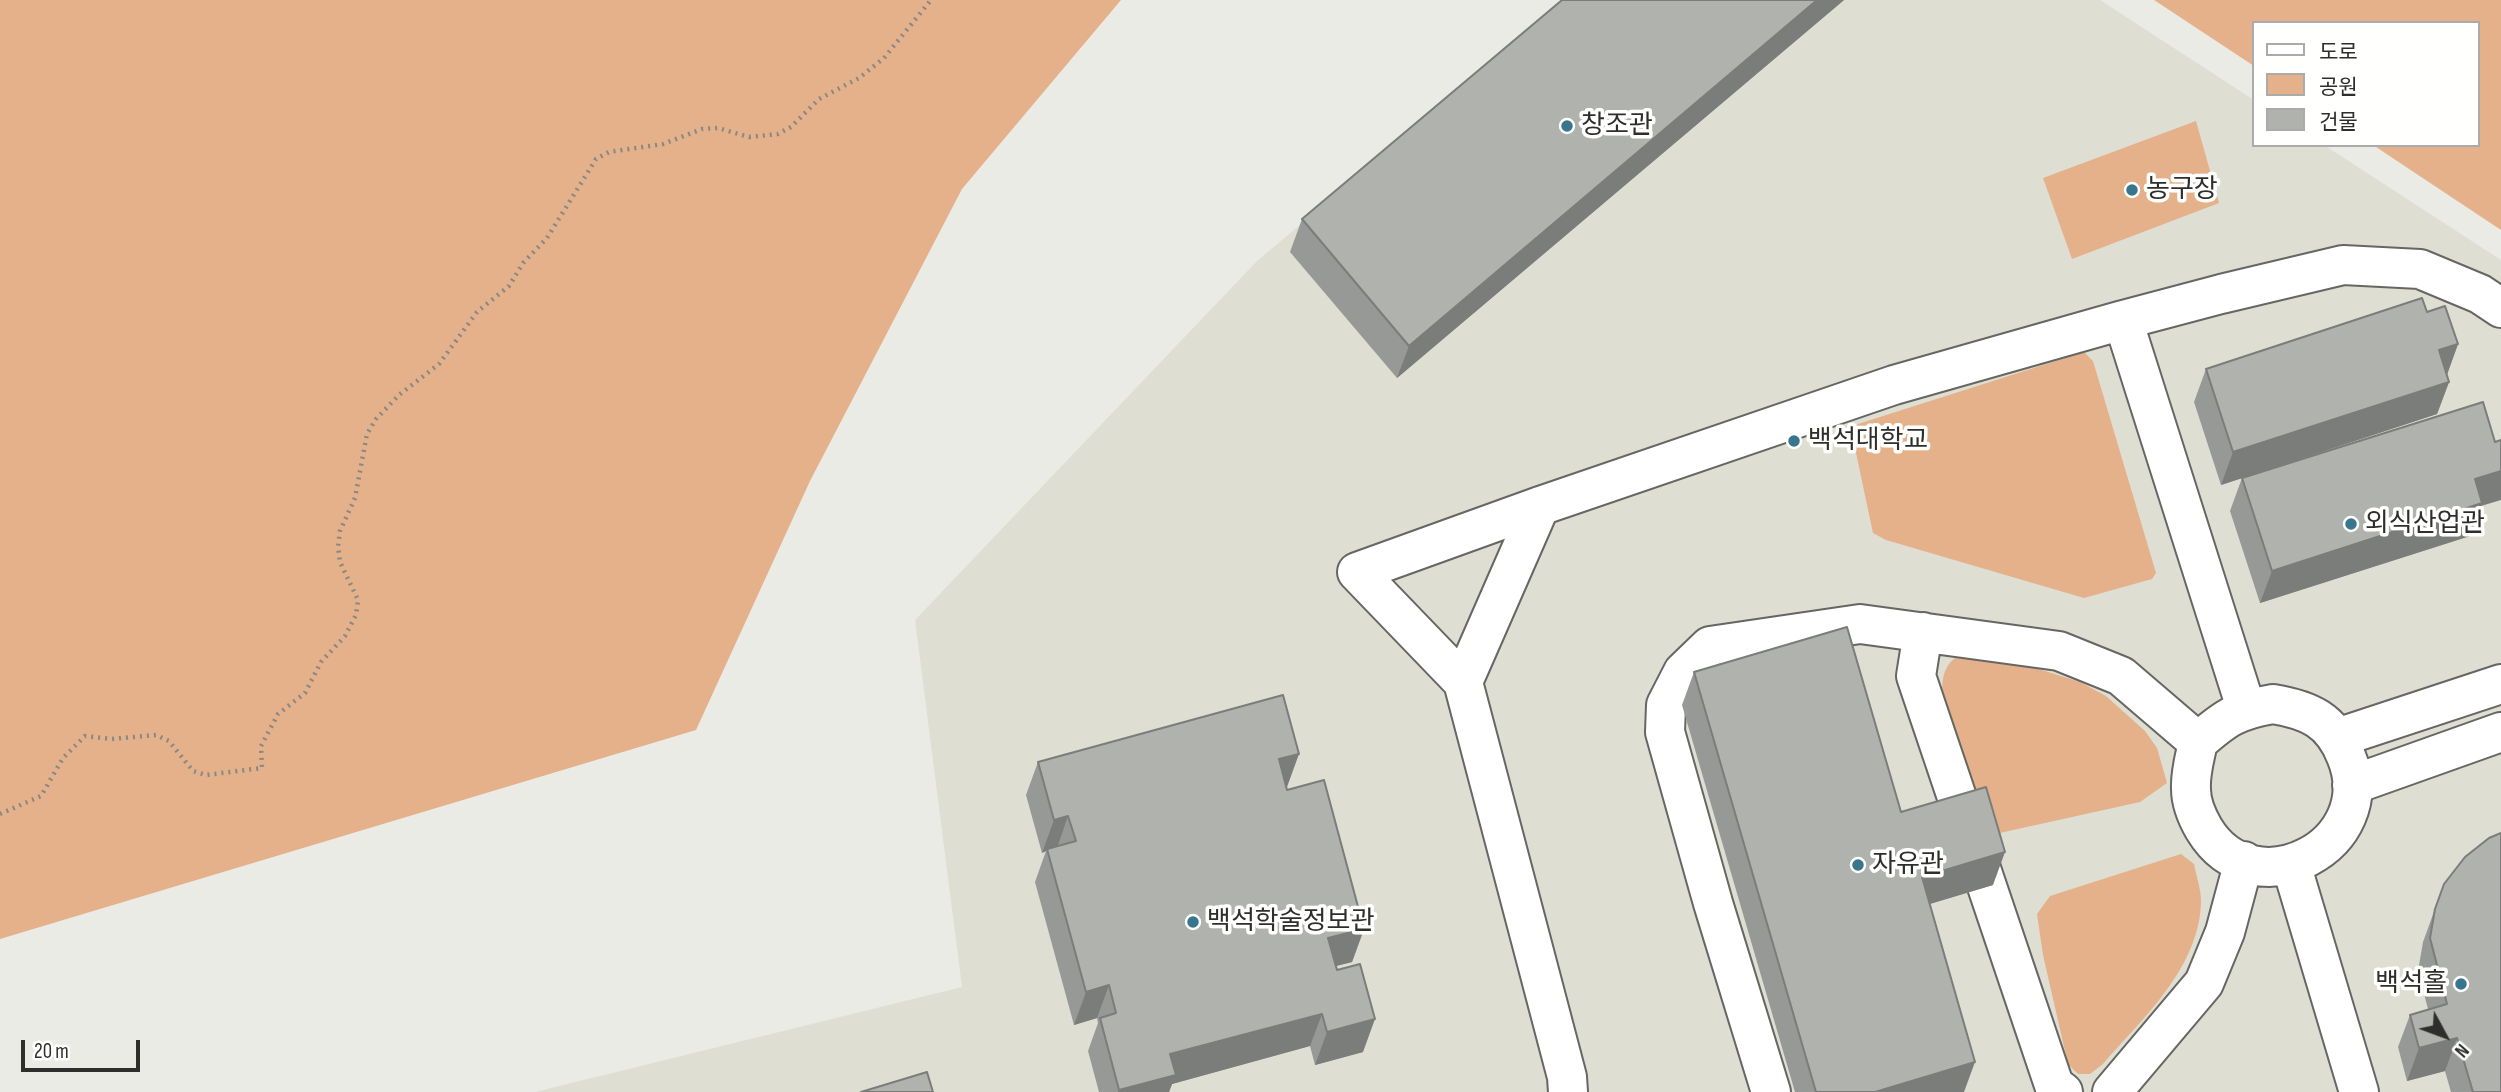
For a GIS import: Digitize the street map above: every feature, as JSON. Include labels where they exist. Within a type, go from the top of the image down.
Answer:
[{"type":"lane","points":[[1568,1092],[1564,1063],[1463,682],[1357,572],[1540,506],[1894,385],[2123,320],[2343,265],[2420,269],[2480,294],[2501,308]]},
{"type":"lane","points":[[2123,320],[2246,708]]},
{"type":"lane","points":[[1463,682],[1540,506]]},
{"type":"lane","points":[[1771,1092],[1713,903],[1665,732],[1667,705],[1683,672],[1710,646],[1860,624],[2059,651],[2121,676],[2198,742]]},
{"type":"lane","points":[[1923,632],[1916,676],[2054,1085],[2063,1092]]},
{"type":"lane","points":[[2337,738],[2501,684]]},
{"type":"lane","points":[[2273,704],[2300,709],[2324,723],[2337,738],[2351,768],[2352,796],[2344,822],[2329,844],[2306,860],[2281,867],[2254,865],[2230,856],[2210,839],[2196,816],[2190,791],[2198,742],[2222,721],[2246,708],[2273,704]]},
{"type":"lane","points":[[2352,785],[2501,732]]},
{"type":"lane","points":[[2112,1092],[2204,983],[2225,932],[2244,861]]},
{"type":"lane","points":[[2291,864],[2359,1092]]},
{"type":"path","points":[[0,814],[41,796],[63,758],[85,736],[112,740],[156,735],[169,741],[193,771],[206,775],[262,768],[261,746],[278,714],[304,693],[321,662],[345,636],[356,615],[358,600],[340,562],[338,546],[340,531],[355,498],[367,433],[376,419],[399,395],[439,364],[477,312],[509,286],[523,263],[547,238],[596,159],[609,152],[663,145],[702,129],[718,128],[749,137],[778,134],[791,127],[819,99],[859,78],[884,58],[931,0]]},
{"type":"shaded area","name":"백석대학교","points":[[1567,0],[2100,0],[2252,99],[2252,147],[2327,147],[2501,260],[2501,1092],[535,1092],[962,987],[915,620],[1257,261]]},
{"type":"green space","points":[[0,0],[1121,0],[962,189],[810,481],[696,730],[0,939]]},
{"type":"green space","points":[[2154,0],[2501,0],[2501,230],[2376,147],[2480,147],[2480,21],[2252,21],[2252,65]]},
{"type":"green space","name":"농구장","points":[[2196,121],[2219,203],[2072,259],[2043,178]]},
{"type":"green space","points":[[2084,352],[2093,361],[2156,573],[2152,579],[2084,598],[1886,540],[1873,533],[1852,434],[1858,424]]},
{"type":"green space","points":[[1975,649],[2080,682],[2106,696],[2145,731],[2157,748],[2167,783],[2140,802],[1995,834],[1982,833],[1942,694],[1944,676],[1950,662]]},
{"type":"green space","points":[[2181,854],[2194,864],[2201,896],[2198,925],[2191,948],[2167,990],[2103,1064],[2090,1074],[2078,1074],[2068,1064],[2043,955],[2037,914],[2050,896]]},
{"type":"building","name":"창조관","points":[[1562,0],[1817,0],[1409,346],[1302,219]]},
{"type":"building","name":"외식산업관","points":[[2422,298],[2427,312],[2445,306],[2458,344],[2439,350],[2449,382],[2233,452],[2206,369]]},
{"type":"building","name":"외식산업관","points":[[2483,402],[2495,442],[2501,440],[2501,471],[2475,479],[2482,503],[2272,571],[2242,478]]},
{"type":"building","name":"자유관","points":[[1847,627],[1901,812],[1986,787],[2005,852],[1922,877],[1975,1062],[1875,1092],[1816,1092],[1694,672]]},
{"type":"building","name":"백석학술정보관","points":[[1283,695],[1299,754],[1279,759],[1287,790],[1324,780],[1364,929],[1328,938],[1337,970],[1360,964],[1375,1019],[1327,1032],[1322,1014],[1170,1054],[1176,1075],[1119,1090],[1100,1018],[1116,1013],[1109,985],[1086,992],[1047,849],[1076,841],[1068,816],[1054,820],[1038,762]]},
{"type":"building","name":"백석홀","points":[[2501,833],[2501,1092],[2473,1092],[2457,1038],[2419,1048],[2410,1015],[2447,1004],[2430,938],[2435,909],[2444,884],[2465,857],[2489,838]]},
{"type":"building","points":[[927,1072],[933,1092],[861,1092]]},
{"type":"place","name":"창조관","points":[[1567,126]]},
{"type":"place","name":"농구장","points":[[2132,190]]},
{"type":"place","name":"백석대학교","points":[[1794,441]]},
{"type":"place","name":"외식산업관","points":[[2351,524]]},
{"type":"place","name":"자유관","points":[[1858,865]]},
{"type":"place","name":"백석학술정보관","points":[[1193,922]]},
{"type":"place","name":"백석홀","points":[[2461,984]]}]
